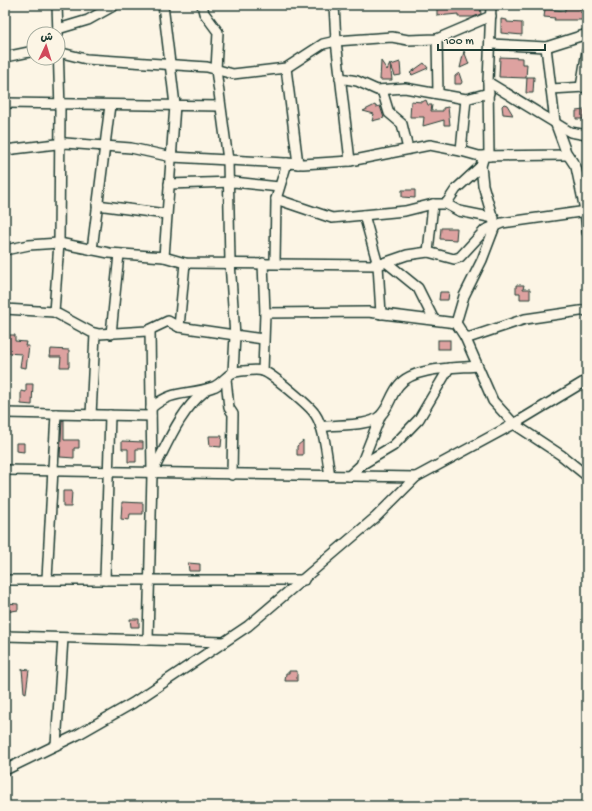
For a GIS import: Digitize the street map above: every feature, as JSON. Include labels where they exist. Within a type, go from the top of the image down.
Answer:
[{"type":"street","points":[[57,5],[57,26]]},
{"type":"street","points":[[66,29],[88,20],[115,5]]},
{"type":"street","points":[[163,5],[175,105],[164,257]]},
{"type":"street","points":[[5,413],[110,415],[151,412],[161,399],[174,394],[193,393],[215,387],[233,372],[235,336],[230,262],[229,182],[228,160],[216,70],[218,32],[204,13],[202,5]]},
{"type":"street","points":[[334,5],[336,40],[350,161]]},
{"type":"street","points":[[446,204],[456,189],[481,166],[487,156],[491,5]]},
{"type":"street","points":[[66,54],[86,60],[207,67],[233,74],[286,68],[323,44],[336,40],[392,37],[408,40],[437,39],[491,16]]},
{"type":"street","points":[[491,44],[546,47],[587,34]]},
{"type":"street","points":[[437,39],[438,93]]},
{"type":"street","points":[[546,47],[555,122],[567,155],[576,167],[586,210],[587,232]]},
{"type":"street","points":[[551,89],[584,87],[587,51]]},
{"type":"street","points":[[5,57],[26,53]]},
{"type":"street","points":[[54,312],[59,243],[60,104],[59,66]]},
{"type":"street","points":[[286,68],[298,164]]},
{"type":"street","points":[[340,78],[357,81],[366,86],[382,90],[391,88],[405,88],[466,99],[489,93]]},
{"type":"street","points":[[488,82],[570,132],[587,135]]},
{"type":"street","points":[[382,90],[389,113],[402,124],[408,149]]},
{"type":"street","points":[[461,151],[466,99]]},
{"type":"street","points":[[5,103],[220,106]]},
{"type":"street","points":[[92,250],[110,104]]},
{"type":"street","points":[[5,150],[60,143],[104,145],[137,149],[172,157],[298,164],[350,161],[430,145],[461,151],[474,156],[567,155]]},
{"type":"street","points":[[275,263],[276,198],[287,163]]},
{"type":"street","points":[[481,166],[483,185],[494,222],[482,260],[464,296],[456,323],[464,337],[493,401],[514,424],[561,455],[587,476]]},
{"type":"street","points":[[169,184],[229,182],[279,187]]},
{"type":"street","points":[[276,198],[332,218],[405,211],[433,204],[446,204],[458,211],[494,222],[586,210]]},
{"type":"street","points":[[428,252],[433,204]]},
{"type":"street","points":[[97,205],[166,214]]},
{"type":"street","points":[[364,215],[382,264],[380,281],[381,314]]},
{"type":"street","points":[[5,250],[30,245],[59,243],[118,254],[164,257],[185,263],[230,262],[382,264],[407,255],[428,252],[454,259],[460,257],[494,222]]},
{"type":"street","points":[[111,334],[118,254]]},
{"type":"street","points":[[179,327],[185,263]]},
{"type":"street","points":[[263,263],[265,313],[263,371]]},
{"type":"street","points":[[382,264],[418,288],[434,320]]},
{"type":"street","points":[[5,309],[54,312],[95,334],[150,330],[168,321],[179,327],[263,339]]},
{"type":"street","points":[[464,337],[471,337],[525,319],[587,310]]},
{"type":"street","points":[[265,313],[368,312],[456,323]]},
{"type":"street","points":[[148,640],[152,474],[150,330]]},
{"type":"street","points":[[91,415],[95,334]]},
{"type":"street","points":[[361,465],[380,417],[398,385],[407,376],[449,368],[477,366]]},
{"type":"street","points":[[349,476],[361,465],[392,446],[419,419],[449,368]]},
{"type":"street","points":[[233,372],[263,371],[292,392],[315,414],[320,427],[330,476]]},
{"type":"street","points":[[226,379],[229,408],[233,414],[232,475]]},
{"type":"street","points":[[5,770],[56,745],[133,703],[248,626],[304,580],[376,517],[416,477],[514,424],[587,380]]},
{"type":"street","points":[[152,474],[176,427],[192,401],[208,389]]},
{"type":"street","points":[[47,579],[56,414]]},
{"type":"street","points":[[105,580],[110,415]]},
{"type":"street","points":[[320,427],[336,424],[364,423],[380,417]]},
{"type":"street","points":[[5,470],[152,474],[416,477]]},
{"type":"street","points":[[5,580],[304,580]]},
{"type":"street","points":[[5,636],[224,642]]},
{"type":"street","points":[[56,745],[63,638]]},
{"type":"building","points":[[480,5],[481,14],[473,17],[458,17],[458,14],[437,16],[437,6]]},
{"type":"building","points":[[565,5],[580,7],[580,12],[587,13],[587,20],[554,20],[555,18],[544,17],[545,9],[565,11]]},
{"type":"building","points":[[501,19],[507,20],[507,22],[522,23],[522,35],[501,33]]},
{"type":"building","points":[[464,51],[469,64],[460,68]]},
{"type":"building","points":[[500,57],[522,58],[522,64],[527,64],[526,78],[499,77]]},
{"type":"building","points":[[381,61],[387,70],[390,64],[392,80],[380,80]]},
{"type":"building","points":[[400,62],[401,75],[395,76],[391,65]]},
{"type":"building","points":[[424,63],[428,68],[412,75],[410,73]]},
{"type":"building","points":[[459,73],[462,82],[461,84],[455,84],[455,76]]},
{"type":"building","points":[[527,77],[534,77],[533,93],[526,93]]},
{"type":"building","points":[[426,100],[428,105],[432,105],[431,111],[443,111],[443,108],[448,107],[450,125],[444,125],[444,120],[423,126],[424,117],[410,117],[411,101],[422,102]]},
{"type":"building","points":[[504,104],[507,105],[513,115],[503,114],[502,106]]},
{"type":"building","points":[[375,105],[376,107],[380,106],[384,118],[372,121],[374,114],[363,111]]},
{"type":"building","points":[[584,110],[584,119],[576,119],[576,111]]},
{"type":"building","points":[[402,190],[415,190],[415,198],[402,197]]},
{"type":"building","points":[[441,228],[457,228],[456,240],[440,239]]},
{"type":"building","points":[[516,285],[524,285],[523,289],[530,289],[530,299],[520,299],[520,293],[516,293]]},
{"type":"building","points":[[440,292],[449,292],[448,300],[439,300]]},
{"type":"building","points":[[5,335],[15,335],[15,341],[26,342],[25,346],[29,346],[26,368],[20,367],[22,354],[5,353]]},
{"type":"building","points":[[438,340],[450,340],[450,349],[438,349]]},
{"type":"building","points":[[51,349],[69,350],[69,367],[60,367],[61,357],[50,357]]},
{"type":"building","points":[[26,384],[33,384],[32,405],[21,404],[21,391],[26,392]]},
{"type":"building","points":[[62,420],[64,420],[64,440],[79,440],[79,448],[74,448],[74,458],[60,457]]},
{"type":"building","points":[[209,436],[222,436],[221,447],[210,446]]},
{"type":"building","points":[[122,441],[143,442],[143,449],[136,449],[136,462],[128,462],[128,449],[122,449]]},
{"type":"building","points":[[303,441],[303,455],[297,455],[297,446]]},
{"type":"building","points":[[16,443],[24,443],[24,452],[16,451]]},
{"type":"building","points":[[63,491],[72,491],[71,507],[63,507]]},
{"type":"building","points":[[122,502],[143,503],[143,514],[130,514],[129,520],[121,519]]},
{"type":"building","points":[[188,563],[200,564],[200,571],[189,571]]},
{"type":"building","points":[[7,603],[18,604],[18,610],[6,612]]},
{"type":"building","points":[[130,619],[139,619],[139,627],[131,627]]},
{"type":"building","points":[[22,669],[29,670],[26,693],[24,692]]},
{"type":"building","points":[[289,671],[297,671],[297,681],[285,681],[286,673],[289,673]]}]
